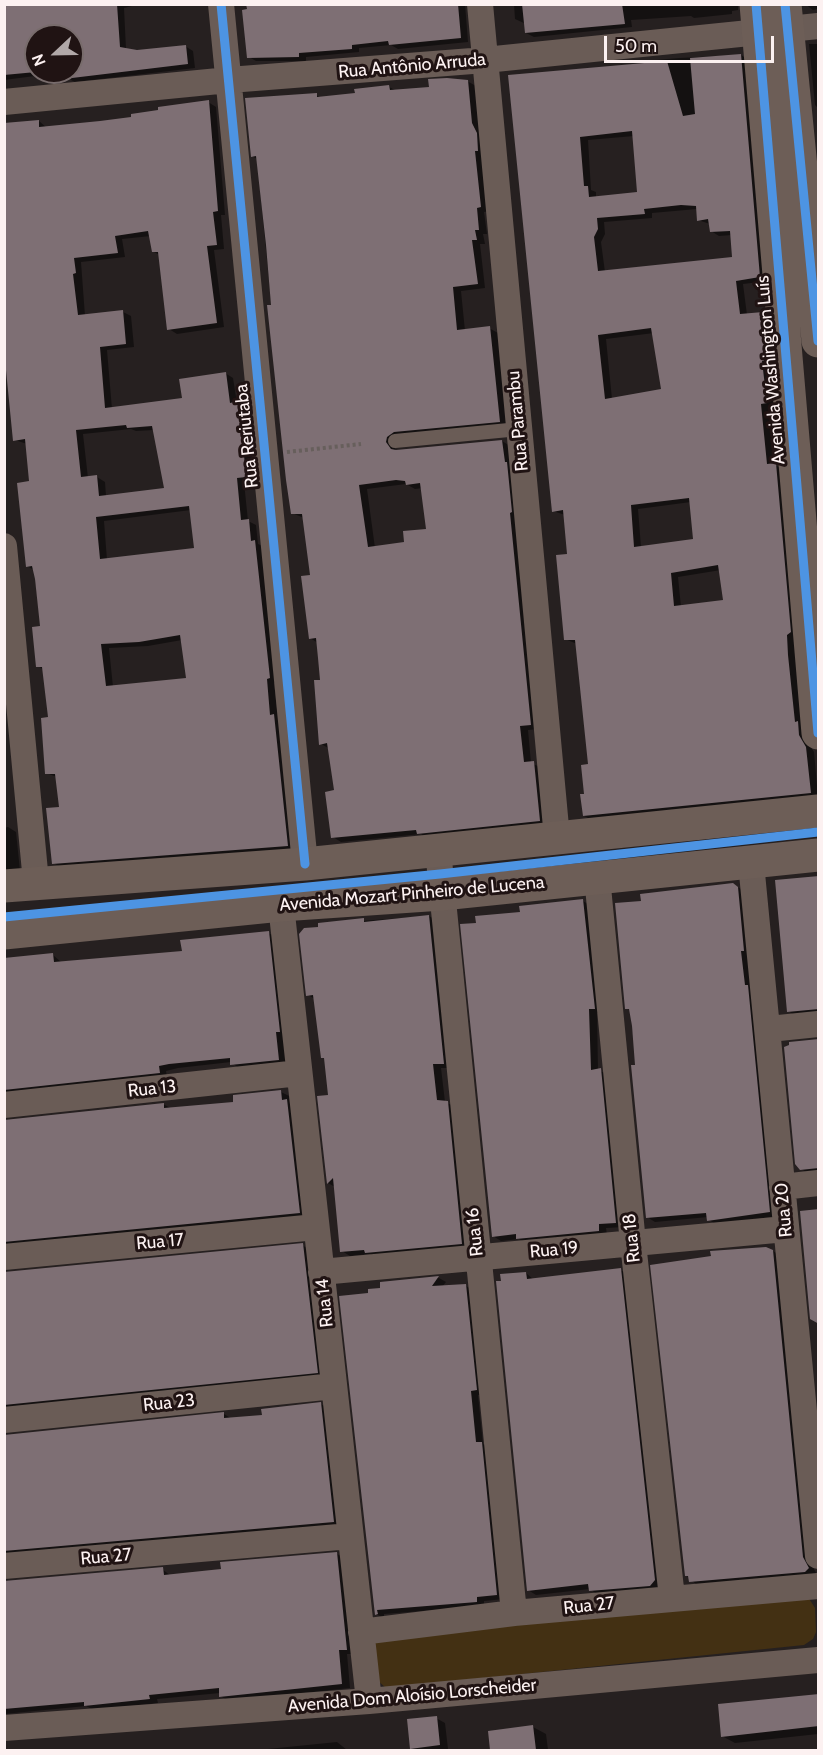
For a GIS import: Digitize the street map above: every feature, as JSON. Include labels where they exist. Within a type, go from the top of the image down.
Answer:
[{"type":"main road","points":[[781,19],[819,341]]},
{"type":"main road","name":"Avenida Washington Luís","points":[[781,19],[786,359],[819,733]]},
{"type":"main road","points":[[786,359],[819,355]]},
{"type":"main road","points":[[20,884],[305,864],[819,811]]},
{"type":"main road","name":"Avenida Mozart Pinheiro de Lucena","points":[[4,933],[281,905],[442,894],[819,855]]},
{"type":"street","name":"Rua Reriutaba","points":[[221,4],[305,864]]},
{"type":"street","name":"Rua Parambu","points":[[480,4],[556,838]]},
{"type":"street","name":"Rua Antônio Arruda","points":[[4,102],[229,80],[485,60],[781,19]]},
{"type":"street","points":[[4,546],[20,884]]},
{"type":"street","name":"Rua 16","points":[[438,850],[514,1613]]},
{"type":"street","name":"Rua 20","points":[[751,863],[786,1229],[808,1338],[819,1556]]},
{"type":"street","name":"Rua 18","points":[[597,877],[633,1243],[672,1598]]},
{"type":"street","name":"Rua 14","points":[[281,905],[369,1701]]},
{"type":"street","points":[[768,1029],[819,1024]]},
{"type":"street","name":"Rua 13","points":[[4,1105],[299,1073]]},
{"type":"street","points":[[782,1187],[819,1183]]},
{"type":"street","name":"Rua 17","points":[[4,1257],[316,1227]]},
{"type":"street","name":"Rua 19","points":[[321,1272],[786,1229]]},
{"type":"street","name":"Rua 23","points":[[4,1419],[334,1386]]},
{"type":"street","name":"Rua 27","points":[[4,1566],[350,1536]]},
{"type":"street","name":"Rua 27","points":[[361,1632],[514,1613],[819,1586]]},
{"type":"street","name":"Avenida Dom Aloísio Lorscheider","points":[[4,1728],[369,1701],[819,1660]]},
{"type":"lane","points":[[395,441],[519,429]]},
{"type":"path","points":[[265,454],[361,444]]},
{"type":"shaded area","points":[[800,1593],[808,1597],[815,1608],[816,1632],[813,1639],[804,1645],[386,1688],[376,1679],[375,1643],[381,1639]]},
{"type":"building","points":[[4,4],[117,4],[120,47],[137,50],[186,45],[188,64],[84,77],[84,24],[24,24],[24,73],[4,75]]},
{"type":"building","points":[[246,4],[458,4],[461,38],[389,45],[388,41],[352,45],[352,49],[299,53],[299,57],[247,58],[242,10],[247,9]]},
{"type":"building","points":[[522,4],[622,4],[625,24],[525,33]]},
{"type":"building","points":[[741,54],[760,277],[736,281],[740,314],[763,312],[767,360],[762,361],[767,403],[761,404],[767,464],[776,463],[791,632],[787,635],[795,722],[798,721],[799,735],[806,747],[811,793],[583,816],[580,794],[584,794],[581,765],[588,764],[575,640],[564,640],[556,555],[567,554],[563,510],[552,512],[508,75],[667,61],[683,116],[695,114],[690,58]],"holes":[[[632,131],[637,192],[589,197],[588,186],[584,186],[580,137]],[[681,205],[696,206],[697,221],[708,219],[710,232],[730,231],[732,257],[598,271],[594,237],[598,229],[597,218],[645,214],[644,209]],[[651,328],[661,389],[605,399],[598,335]],[[689,498],[693,539],[634,547],[631,505]],[[718,565],[723,600],[674,606],[671,573]]]},
{"type":"building","points":[[428,79],[468,80],[472,123],[477,133],[478,151],[475,151],[481,207],[477,208],[479,230],[475,230],[477,240],[472,240],[478,284],[453,287],[457,330],[490,326],[500,422],[394,432],[387,437],[386,442],[391,449],[396,450],[502,440],[505,462],[507,462],[531,725],[520,726],[524,762],[534,761],[540,821],[417,834],[416,830],[331,838],[325,792],[334,790],[327,743],[319,745],[314,680],[320,680],[316,638],[309,639],[301,576],[310,575],[302,514],[291,514],[286,480],[267,305],[271,305],[266,245],[256,156],[251,157],[245,98],[317,93],[317,97],[355,93],[354,89],[389,85],[390,90],[429,87]],"holes":[[[405,481],[406,485],[420,483],[426,529],[403,531],[404,542],[368,547],[359,485]]]},
{"type":"building","points":[[209,100],[218,211],[213,212],[217,245],[207,246],[217,323],[167,330],[158,252],[152,252],[148,231],[115,236],[118,253],[74,258],[76,273],[73,274],[78,315],[123,310],[126,344],[100,347],[105,408],[182,398],[179,379],[226,372],[230,403],[239,401],[246,477],[237,478],[241,520],[249,519],[251,541],[255,540],[270,678],[267,679],[270,715],[274,714],[288,846],[52,864],[46,808],[59,807],[55,774],[45,774],[41,718],[48,717],[42,667],[36,667],[32,627],[40,626],[32,566],[26,567],[17,483],[29,481],[25,439],[13,441],[4,350],[4,123],[39,120],[39,127],[100,121],[131,117],[131,114],[158,110],[158,107]],"holes":[[[126,425],[127,428],[152,426],[164,488],[99,496],[97,475],[81,477],[76,430]],[[189,506],[194,548],[100,559],[96,517]],[[180,635],[186,678],[106,686],[101,644],[139,642]]]},
{"type":"building","points":[[819,876],[819,1009],[787,1012],[775,880]]},
{"type":"building","points":[[733,883],[738,887],[744,951],[741,951],[745,985],[748,985],[770,1212],[707,1221],[706,1213],[646,1218],[631,1065],[635,1065],[632,1026],[629,1009],[625,1009],[615,903],[641,901],[640,894]]},
{"type":"building","points":[[583,899],[595,1009],[589,1009],[591,1070],[601,1068],[616,1223],[599,1224],[599,1231],[516,1239],[516,1234],[492,1237],[460,924],[476,923],[475,916],[520,912],[519,906]]},
{"type":"building","points":[[429,915],[444,1064],[433,1064],[437,1100],[448,1101],[462,1244],[365,1253],[364,1250],[340,1252],[333,1178],[327,1184],[317,1096],[328,1095],[324,1058],[321,1058],[313,995],[306,996],[299,934],[304,928],[318,927],[318,923],[364,918],[364,922]]},
{"type":"building","points":[[269,931],[280,1032],[276,1032],[279,1060],[230,1065],[230,1058],[169,1064],[159,1066],[160,1073],[4,1090],[4,958],[53,953],[54,962],[182,951],[180,940]]},
{"type":"building","points":[[819,1039],[819,1168],[800,1170],[795,1164],[784,1047],[789,1045],[789,1042]]},
{"type":"building","points":[[281,1090],[282,1100],[287,1099],[300,1213],[4,1242],[4,1120],[164,1103],[164,1108],[233,1102],[233,1095]]},
{"type":"building","points":[[819,1209],[819,1324],[810,1319],[800,1211]]},
{"type":"building","points":[[303,1243],[318,1373],[4,1405],[4,1272]]},
{"type":"building","points":[[766,1247],[773,1250],[803,1557],[809,1568],[805,1572],[689,1582],[688,1576],[685,1576],[650,1265],[711,1256],[710,1251]]},
{"type":"building","points":[[621,1268],[655,1580],[650,1586],[589,1591],[588,1584],[527,1591],[496,1281],[501,1281],[500,1274],[526,1272],[527,1279]]},
{"type":"building","points":[[439,1276],[432,1286],[466,1284],[477,1390],[471,1391],[476,1442],[482,1442],[497,1595],[477,1597],[477,1602],[377,1610],[378,1614],[375,1615],[339,1296],[368,1293],[368,1289],[380,1288],[380,1282]]},
{"type":"building","points":[[321,1402],[334,1522],[4,1551],[4,1435],[224,1412],[224,1418],[262,1415],[261,1409]]},
{"type":"building","points":[[337,1552],[347,1650],[339,1650],[342,1684],[219,1697],[219,1688],[149,1695],[150,1699],[84,1706],[84,1702],[4,1709],[4,1581],[163,1567],[164,1575],[221,1569],[220,1562]]},
{"type":"building","points":[[819,1694],[819,1726],[721,1737],[718,1704]]},
{"type":"building","points":[[437,1716],[440,1745],[410,1749],[407,1719]]},
{"type":"building","points":[[533,1725],[536,1750],[490,1750],[488,1731]]},
{"type":"cycle path","points":[[221,4],[305,864]]},
{"type":"cycle path","points":[[756,4],[818,733]]},
{"type":"cycle path","points":[[785,4],[818,341]]},
{"type":"cycle path","points":[[4,917],[440,874],[818,832]]}]
